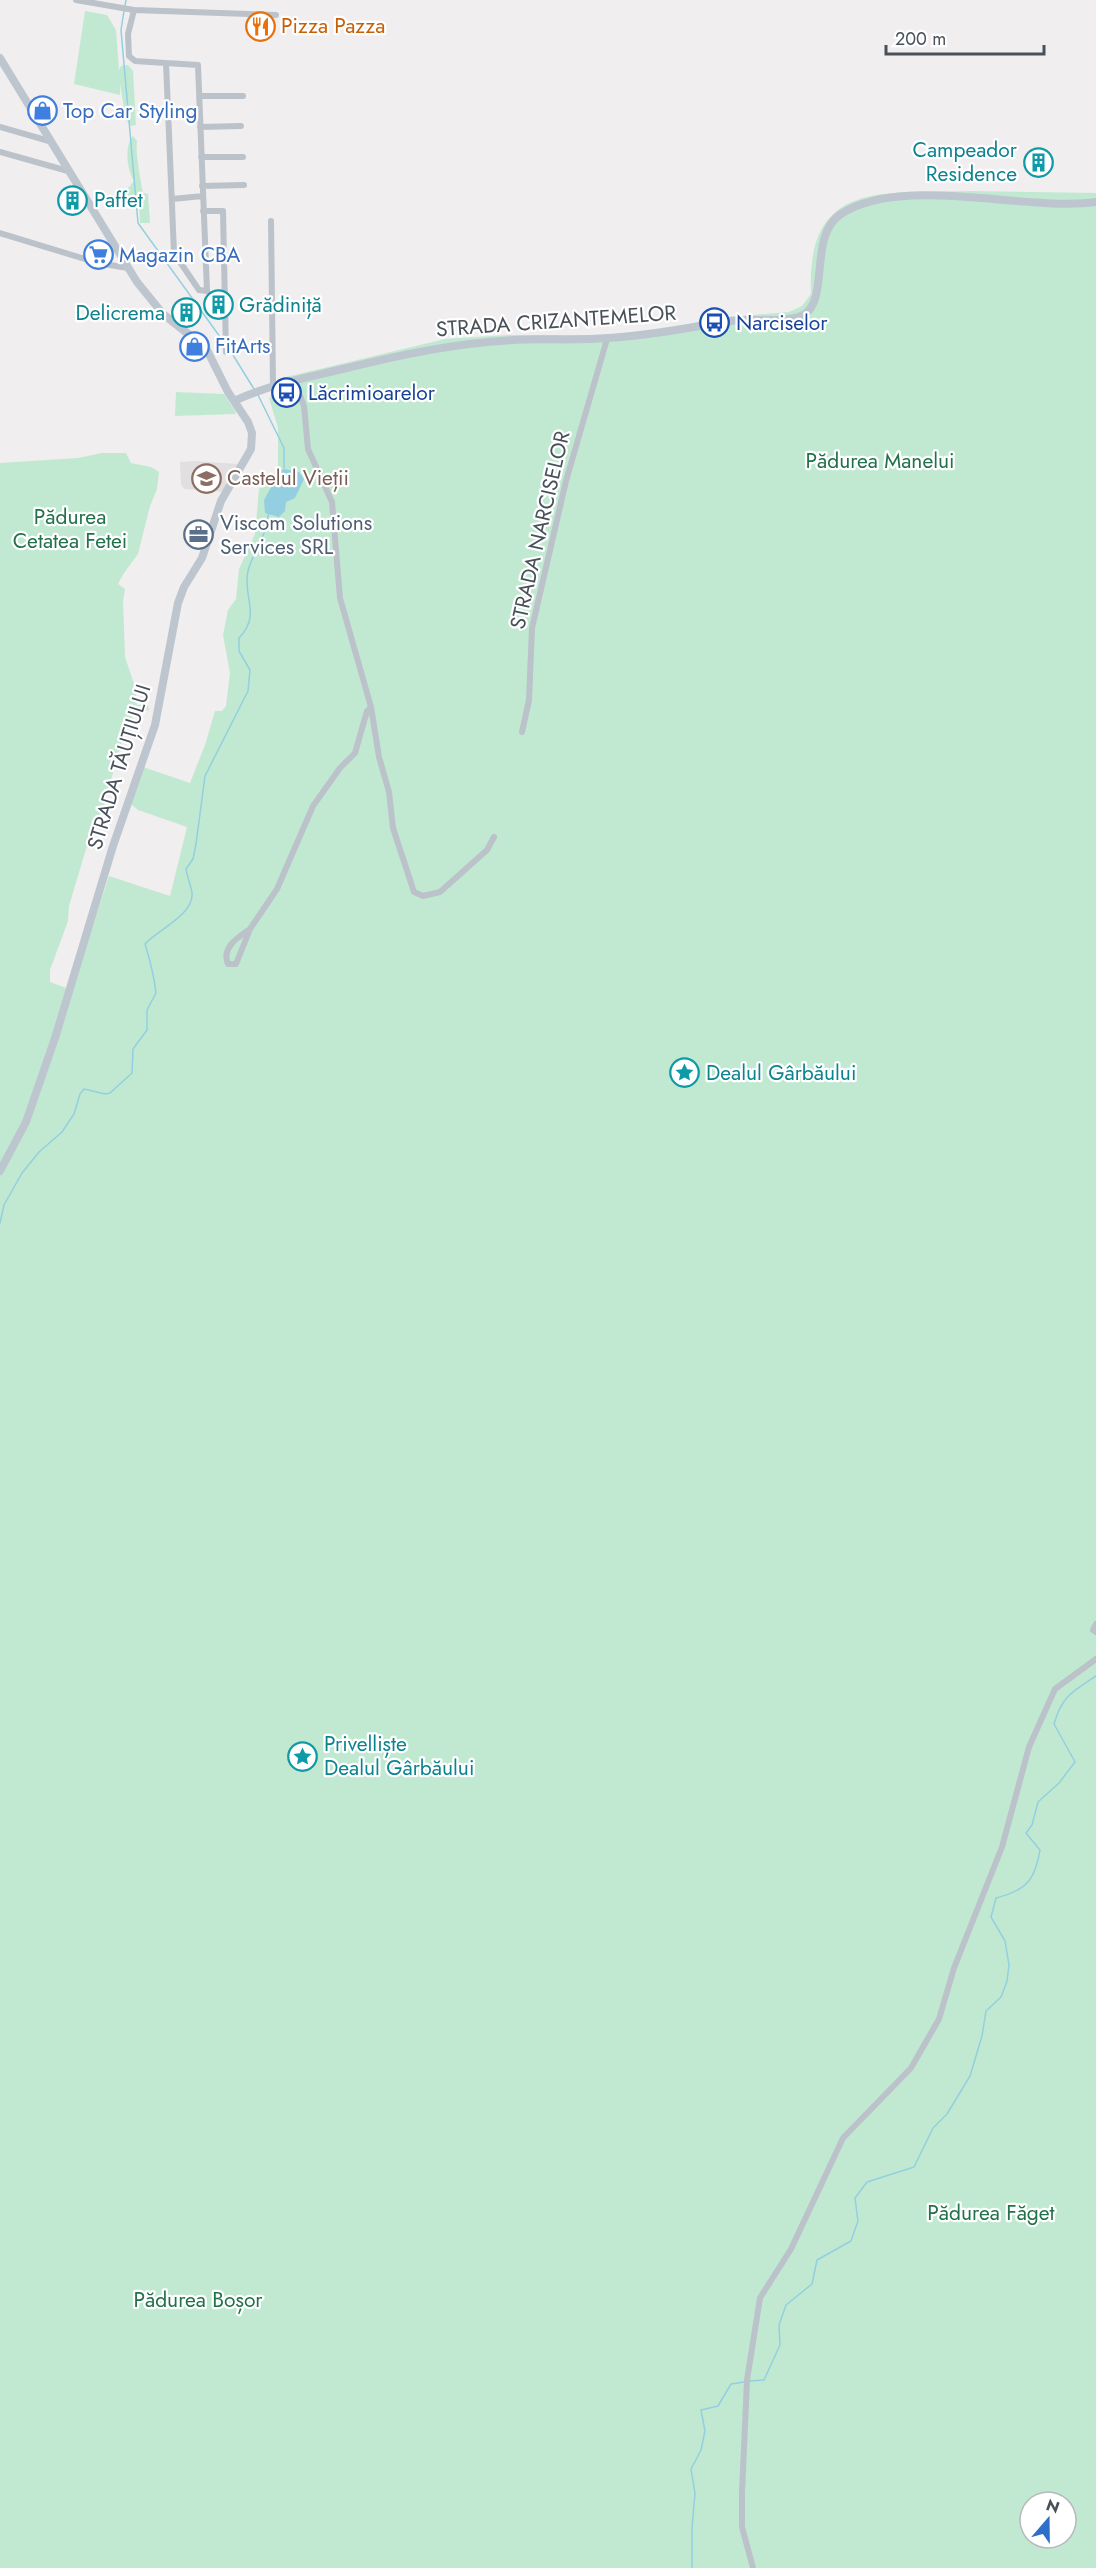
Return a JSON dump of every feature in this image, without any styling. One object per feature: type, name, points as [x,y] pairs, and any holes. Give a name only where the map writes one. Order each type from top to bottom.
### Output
[{"type":"main road","name":"STRADA TĂUȚIULUI","points":[[0,58],[128,268],[156,307],[206,348],[250,428],[252,445],[221,501],[202,558],[184,587],[178,603],[155,725],[113,846],[55,1038],[26,1122],[0,1171]]},
{"type":"main road","name":"STRADA CRIZANTEMELOR","points":[[235,398],[273,384],[431,348],[511,340],[607,339],[677,331],[730,321],[776,321],[804,314],[816,301],[820,254],[828,228],[842,214],[870,201],[910,196],[1073,204],[1096,202]]},
{"type":"street","points":[[76,0],[132,10],[276,15]]},
{"type":"street","points":[[132,10],[128,34],[129,56],[135,61],[198,65],[207,291],[200,290],[174,253],[166,63]]},
{"type":"street","points":[[199,96],[243,96]]},
{"type":"street","points":[[200,127],[241,126]]},
{"type":"street","points":[[0,128],[49,141]]},
{"type":"street","points":[[0,152],[68,171]]},
{"type":"street","points":[[201,157],[243,157]]},
{"type":"street","points":[[202,186],[244,185]]},
{"type":"street","points":[[172,198],[203,196]]},
{"type":"street","points":[[203,211],[223,211],[226,352]]},
{"type":"street","points":[[271,221],[273,384]]},
{"type":"street","points":[[0,233],[98,263],[128,268]]},
{"type":"street","name":"STRADA NARCISELOR","points":[[522,732],[529,700],[532,628],[566,481],[607,339]]},
{"type":"street","points":[[294,380],[304,406],[308,449],[328,489],[333,507],[340,598],[371,707],[379,758],[389,792],[393,828],[414,892],[423,896],[440,892],[487,850],[495,837]]},
{"type":"street","points":[[250,929],[232,941],[226,955],[228,964],[236,964],[240,959],[250,929],[277,889],[313,806],[340,768],[355,753],[367,711],[371,707]]},
{"type":"street","points":[[1096,1624],[1093,1630],[1096,1632]]},
{"type":"street","points":[[753,2568],[742,2527],[747,2381],[760,2298],[791,2249],[843,2138],[911,2068],[939,2019],[954,1968],[1002,1847],[1029,1747],[1055,1689],[1096,1659]]},
{"type":"shaded area","name":"Castelul Vieții","points":[[180,462],[239,464],[224,492],[184,489],[181,484]]},
{"type":"green space","points":[[85,11],[107,15],[116,30],[119,70],[121,66],[128,65],[133,71],[136,125],[131,126],[126,120],[120,84],[120,95],[74,84]]},
{"type":"green space","points":[[133,136],[137,141],[137,159],[143,193],[148,194],[150,223],[140,223],[139,204],[125,197],[125,192],[134,181],[127,158],[128,146]]},
{"type":"green space","points":[[907,192],[1096,193],[1096,2568],[0,2568],[0,463],[78,458],[102,453],[126,453],[131,463],[151,467],[159,472],[157,489],[150,506],[138,554],[118,584],[125,589],[123,601],[125,657],[135,687],[137,705],[148,705],[149,710],[134,713],[121,744],[104,805],[86,849],[69,906],[68,921],[50,970],[50,982],[72,990],[109,876],[170,896],[187,827],[138,810],[130,803],[143,767],[190,783],[215,711],[222,711],[226,706],[230,673],[223,635],[228,610],[236,599],[239,569],[255,534],[259,489],[272,479],[278,465],[278,428],[269,398],[278,394],[278,379],[445,339],[508,335],[605,335],[669,328],[717,318],[789,312],[802,306],[811,294],[813,257],[821,230],[836,212],[855,200]]},
{"type":"green space","points":[[176,392],[224,394],[236,412],[235,414],[175,416]]},
{"type":"water","points":[[284,469],[299,472],[304,479],[295,498],[286,502],[285,511],[279,517],[265,513],[264,500],[280,471]]},
{"type":"waterway","points":[[125,6],[126,0]]},
{"type":"waterway","points":[[124,11],[121,30],[138,223],[223,341]]},
{"type":"waterway","points":[[228,347],[254,389]]},
{"type":"waterway","points":[[258,395],[284,448],[284,468]]},
{"type":"waterway","points":[[0,1223],[4,1205],[22,1173],[39,1152],[62,1132],[74,1114],[80,1094],[84,1089],[110,1093],[132,1073],[133,1049],[147,1030],[147,1010],[156,993],[145,944],[174,922],[191,901],[192,893],[186,869],[193,859],[205,776],[248,691],[250,670],[239,651],[239,638],[249,621],[248,571],[267,525],[269,513]]},
{"type":"waterway","points":[[749,2381],[764,2380],[780,2345],[779,2325],[786,2305],[812,2284],[817,2260],[851,2241],[858,2221],[855,2198],[867,2182],[914,2167],[933,2128],[947,2114],[970,2076],[982,2036],[986,2011],[1001,1997],[1007,1981],[1009,1965],[1005,1941],[991,1917],[996,1898],[1022,1887],[1032,1876],[1040,1850],[1026,1833],[1032,1825],[1038,1802],[1059,1783],[1075,1762],[1054,1724],[1069,1695],[1096,1676]]},
{"type":"waterway","points":[[692,2568],[695,2493],[691,2469],[701,2450],[705,2431],[701,2410],[718,2406],[731,2384],[744,2382]]},
{"type":"place","name":"Pizza Pazza","points":[[260,26]]},
{"type":"place","name":"Top Car Styling","points":[[42,111]]},
{"type":"place","name":"Campeador Residence","points":[[1038,162]]},
{"type":"place","name":"Paffet","points":[[73,200]]},
{"type":"place","name":"Magazin CBA","points":[[98,255]]},
{"type":"place","name":"Grădiniță","points":[[218,305]]},
{"type":"place","name":"Delicrema","points":[[186,313]]},
{"type":"place","name":"Narciselor","points":[[715,323]]},
{"type":"place","name":"FitArts","points":[[194,346]]},
{"type":"place","name":"Lăcrimioarelor","points":[[287,393]]},
{"type":"place","name":"Castelul Vieții","points":[[206,478]]},
{"type":"place","name":"Viscom Solutions Services SRL","points":[[199,535]]},
{"type":"place","name":"Dealul Gârbăului","points":[[685,1073]]},
{"type":"place","name":"Privelliște Dealul Gârbăului","points":[[303,1756]]},
{"type":"park label","name":"Pădurea Manelui","points":[[880,461]]},
{"type":"park label","name":"Pădurea Cetatea Fetei","points":[[70,529]]},
{"type":"park label","name":"Pădurea Făget","points":[[991,2213]]},
{"type":"park label","name":"Pădurea Boșor","points":[[198,2300]]}]
